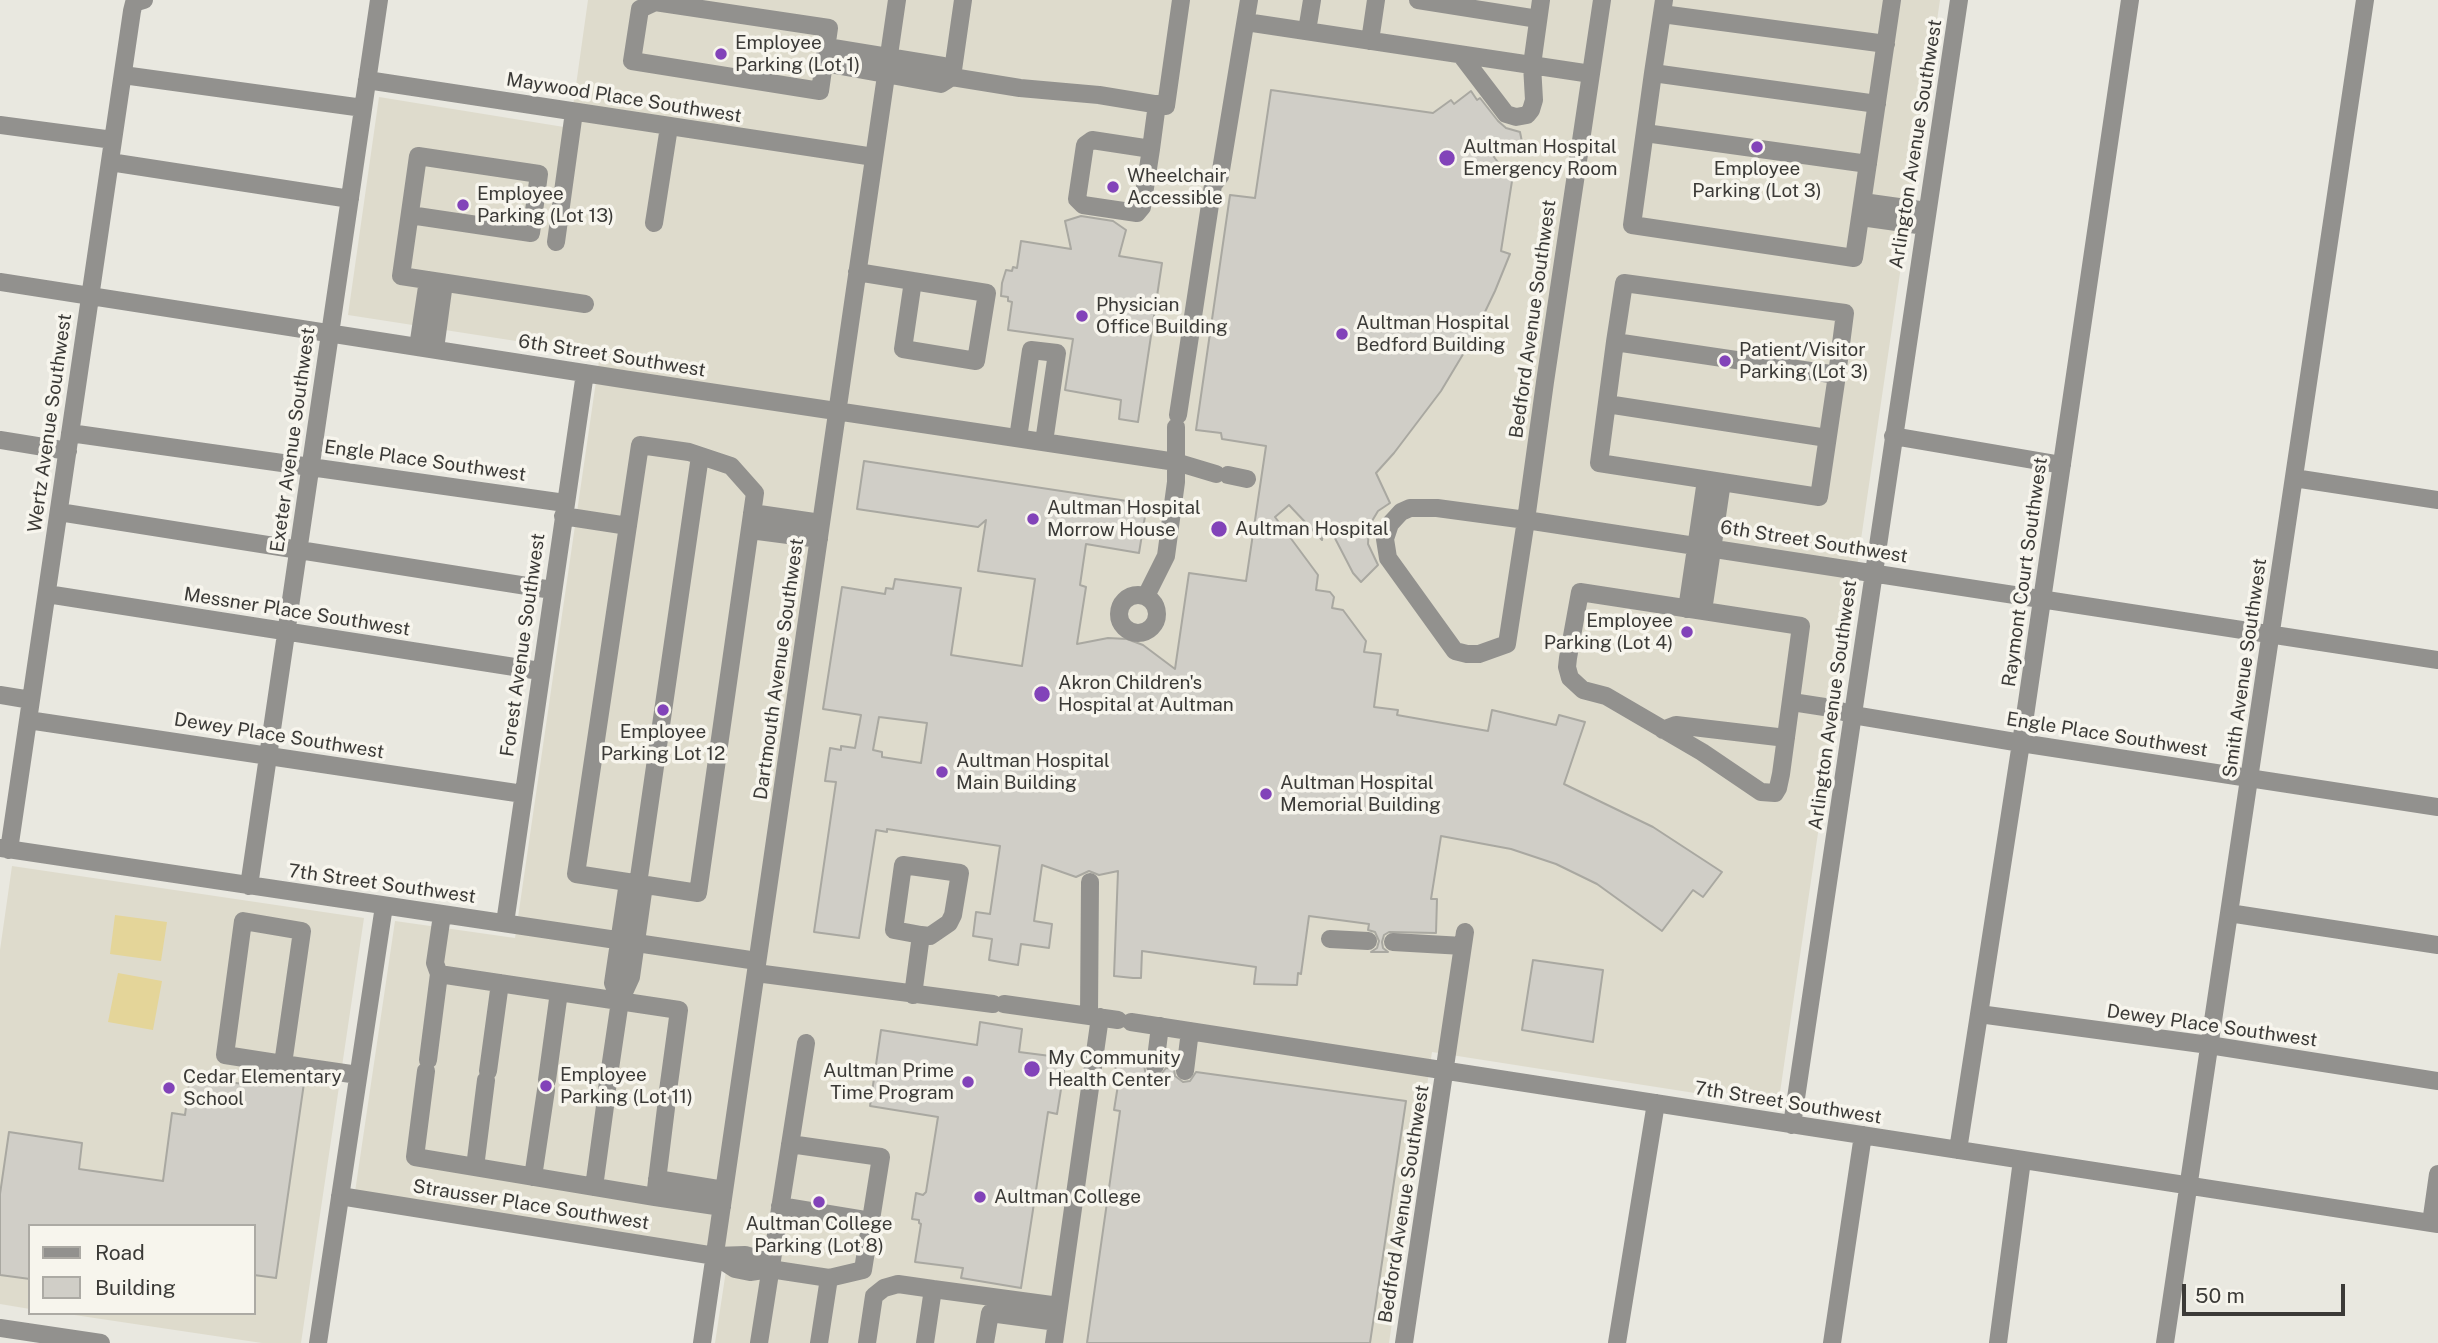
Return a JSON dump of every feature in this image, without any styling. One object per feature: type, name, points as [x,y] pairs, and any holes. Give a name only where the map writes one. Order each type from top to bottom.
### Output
[{"type":"street","name":"Exeter Avenue Southwest","points":[[248,886],[379,0]]},
{"type":"street","name":"Dartmouth Avenue Southwest","points":[[702,1343],[897,0]]},
{"type":"street","points":[[952,77],[963,0]]},
{"type":"street","points":[[825,55],[887,66],[943,66],[952,77],[1166,106],[1181,0]]},
{"type":"street","points":[[1146,596],[1166,556],[1176,482],[1177,421],[1213,185],[1220,176],[1249,0]]},
{"type":"street","points":[[1307,31],[1312,0]]},
{"type":"street","points":[[1370,41],[1376,0]]},
{"type":"street","points":[[1418,0],[1538,19]]},
{"type":"street","points":[[1461,55],[1503,111],[1509,116],[1527,115],[1532,107],[1532,65],[1541,0]]},
{"type":"street","name":"Bedford Avenue Southwest","points":[[1507,644],[1602,0]]},
{"type":"street","points":[[1886,44],[1663,7],[1632,225],[1854,258],[1862,209],[1868,164],[1886,44],[1892,0]]},
{"type":"street","name":"Arlington Avenue Southwest","points":[[1792,1125],[1959,0]]},
{"type":"street","name":"Raymont Court Southwest","points":[[1958,1150],[2043,598],[2130,0]]},
{"type":"street","name":"Smith Avenue Southwest","points":[[2165,1343],[2365,0]]},
{"type":"street","name":"Wertz Avenue Southwest","points":[[4,849],[28,720],[122,75],[139,1]]},
{"type":"street","points":[[654,1],[830,29],[820,91],[632,61],[640,9],[654,1]]},
{"type":"street","points":[[1246,22],[1591,75]]},
{"type":"street","points":[[1653,73],[1877,104]]},
{"type":"street","points":[[122,75],[363,108]]},
{"type":"street","name":"Maywood Place Southwest","points":[[367,80],[874,157]]},
{"type":"street","points":[[1151,149],[1092,140],[1085,145],[1077,199],[1083,205],[1137,214],[1142,207],[1151,149],[1157,104]]},
{"type":"street","points":[[556,242],[575,112]]},
{"type":"street","points":[[0,125],[113,140]]},
{"type":"street","points":[[654,223],[669,127]]},
{"type":"street","points":[[1645,133],[1868,164]]},
{"type":"street","points":[[410,215],[531,233],[539,174],[418,156],[401,276],[585,304]]},
{"type":"street","points":[[110,162],[350,199]]},
{"type":"street","points":[[1862,209],[1926,218]]},
{"type":"street","points":[[857,272],[913,281],[987,293],[976,361],[903,349],[913,281]]},
{"type":"street","name":"6th Street Southwest","points":[[0,282],[1176,462],[1247,479]]},
{"type":"street","points":[[426,348],[436,282]]},
{"type":"street","points":[[1624,282],[1845,313],[1837,375],[1819,497],[1599,463],[1624,282]]},
{"type":"street","points":[[1615,342],[1837,375]]},
{"type":"street","points":[[1018,438],[1031,350],[1057,353],[1044,442]]},
{"type":"street","name":"Forest Avenue Southwest","points":[[505,923],[585,373]]},
{"type":"street","points":[[1607,404],[1828,438]]},
{"type":"street","points":[[1893,436],[2062,464]]},
{"type":"street","name":"Engle Place Southwest","points":[[0,440],[69,442],[310,465],[564,509],[628,526]]},
{"type":"street","points":[[640,445],[700,456],[731,466],[755,493],[698,893],[576,874],[640,445]]},
{"type":"street","points":[[594,1187],[620,1001],[631,977],[628,941],[700,456]]},
{"type":"street","points":[[2294,478],[2438,500]]},
{"type":"street","points":[[1695,610],[1714,481]]},
{"type":"street","name":"6th Street Southwest","points":[[1507,644],[1479,654],[1455,650],[1388,558],[1385,540],[1394,518],[1401,512],[1437,508],[1526,520],[2438,660]]},
{"type":"street","points":[[58,512],[552,590]]},
{"type":"street","points":[[751,522],[820,531]]},
{"type":"street","points":[[1580,592],[1695,610],[1801,626],[1792,702],[1775,793],[1761,792],[1702,752],[1605,696],[1583,690],[1570,678],[1568,658],[1580,592]]},
{"type":"street","name":"Messner Place Southwest","points":[[47,594],[540,671]]},
{"type":"street","points":[[0,695],[31,700]]},
{"type":"street","name":"Engle Place Southwest","points":[[1792,702],[2021,743],[2438,807]]},
{"type":"street","name":"Dewey Place Southwest","points":[[28,720],[523,794]]},
{"type":"street","points":[[1662,730],[1676,725],[1786,738]]},
{"type":"street","name":"7th Street Southwest","points":[[4,849],[628,941],[913,995],[1110,1018],[2435,1224]]},
{"type":"street","points":[[904,865],[960,873],[953,915],[949,923],[930,936],[921,935],[894,930],[904,865]]},
{"type":"street","points":[[1054,1343],[1110,1018],[1090,882]]},
{"type":"street","points":[[318,1343],[384,906]]},
{"type":"street","points":[[2229,913],[2438,945]]},
{"type":"street","points":[[442,915],[435,964],[439,974],[415,1157],[594,1187],[656,1188],[723,1199]]},
{"type":"street","points":[[284,1064],[302,930],[243,921],[225,1055],[284,1064],[358,1075]]},
{"type":"street","points":[[913,995],[921,935]]},
{"type":"street","points":[[1330,939],[1368,941]]},
{"type":"street","name":"Bedford Avenue Southwest","points":[[1393,942],[1464,939],[1404,1343]]},
{"type":"street","points":[[439,974],[679,1010],[656,1188]]},
{"type":"street","points":[[475,1167],[500,983]]},
{"type":"street","points":[[533,1177],[559,992]]},
{"type":"street","name":"Dewey Place Southwest","points":[[1979,1014],[2209,1045],[2438,1081]]},
{"type":"street","points":[[1155,1066],[1160,1026]]},
{"type":"street","points":[[1185,1071],[1190,1031]]},
{"type":"street","points":[[759,1343],[806,1043]]},
{"type":"street","points":[[1617,1343],[1656,1103]]},
{"type":"street","points":[[1832,1343],[1863,1135]]},
{"type":"street","points":[[790,1144],[881,1157],[863,1270],[829,1278],[819,1343]]},
{"type":"street","points":[[1998,1343],[2022,1160]]},
{"type":"street","points":[[2435,1224],[2438,1174]]},
{"type":"street","name":"Strausser Place Southwest","points":[[340,1196],[715,1256],[745,1255],[759,1259],[771,1269],[829,1278]]},
{"type":"street","points":[[780,1206],[871,1221]]},
{"type":"street","points":[[867,1343],[874,1296],[884,1288],[898,1284],[1058,1314]]},
{"type":"street","points":[[925,1343],[933,1289]]},
{"type":"street","points":[[985,1343],[990,1313],[1058,1314]]},
{"type":"street","points":[[0,1328],[101,1343]]},
{"type":"shaded area","name":"Aultman Hospital","points":[[588,0],[1940,0],[1778,1106],[1432,1052],[1389,1343],[715,1343],[729,1251],[355,1192],[395,921],[515,938],[600,354],[348,315],[379,97],[570,128]]},
{"type":"shaded area","name":"Cedar Elementary School","points":[[12,866],[364,918],[301,1343],[262,1343],[74,1315],[256,1315],[256,1224],[28,1224],[28,1309],[0,1304],[0,950]]},
{"type":"shaded area","points":[[115,915],[167,922],[161,961],[110,954]]},
{"type":"shaded area","points":[[118,973],[162,981],[153,1030],[108,1022]]},
{"type":"building","points":[[1271,90],[1433,113],[1451,100],[1454,104],[1471,91],[1506,128],[1520,132],[1523,147],[1488,149],[1512,181],[1501,251],[1510,254],[1495,291],[1471,341],[1441,391],[1376,473],[1390,503],[1378,511],[1369,526],[1368,544],[1378,565],[1361,582],[1353,573],[1325,519],[1322,540],[1289,505],[1275,517],[1318,575],[1316,590],[1330,592],[1334,597],[1332,608],[1343,610],[1366,641],[1364,652],[1381,654],[1374,707],[1398,710],[1397,715],[1488,731],[1492,710],[1556,725],[1559,715],[1585,722],[1564,784],[1653,827],[1722,872],[1703,897],[1693,890],[1662,931],[1597,884],[1556,864],[1511,849],[1441,836],[1431,899],[1437,899],[1436,933],[1389,932],[1384,935],[1382,942],[1383,948],[1388,952],[1371,952],[1377,948],[1379,941],[1375,932],[1368,930],[1369,924],[1309,916],[1297,985],[1254,984],[1256,967],[1142,951],[1141,978],[1133,978],[1114,976],[1118,871],[1099,875],[1089,871],[1076,877],[1042,865],[1034,921],[1052,924],[1049,948],[1021,944],[1018,965],[989,960],[992,939],[973,936],[976,912],[990,914],[1000,846],[887,829],[887,832],[876,830],[859,938],[814,932],[836,782],[825,781],[830,748],[855,748],[861,715],[823,709],[842,587],[885,594],[886,588],[893,589],[895,579],[961,588],[951,655],[1022,666],[1035,579],[978,571],[986,520],[978,527],[857,509],[864,461],[1147,504],[1139,553],[1086,544],[1080,585],[1086,587],[1077,644],[1108,638],[1127,639],[1143,645],[1175,669],[1189,573],[1246,581],[1266,446],[1222,439],[1221,433],[1196,430],[1230,195],[1255,198]],"holes":[[[879,717],[927,723],[921,763],[882,757],[882,752],[873,750]]]},
{"type":"building","name":"Physician Office Building","points":[[1081,216],[1113,221],[1126,230],[1119,256],[1162,263],[1138,422],[1119,419],[1121,400],[1065,390],[1073,339],[1008,330],[1012,302],[1008,301],[1008,297],[1001,296],[1002,283],[1006,270],[1017,268],[1021,241],[1071,249],[1065,221]]},
{"type":"building","points":[[1533,960],[1603,970],[1593,1042],[1522,1030]]},
{"type":"building","points":[[980,1022],[1022,1029],[1019,1052],[1066,1058],[1057,1114],[1048,1112],[1021,1288],[961,1278],[963,1268],[915,1262],[921,1224],[919,1220],[912,1219],[916,1193],[923,1195],[926,1192],[938,1117],[870,1106],[881,1030],[977,1045]]},
{"type":"building","points":[[1116,1060],[1144,1064],[1145,1071],[1153,1077],[1160,1076],[1166,1068],[1174,1069],[1175,1076],[1183,1082],[1190,1081],[1196,1072],[1406,1101],[1370,1343],[1087,1343],[1120,1111],[1114,1110],[1118,1085],[1115,1085]]},
{"type":"building","points":[[190,1076],[249,1085],[250,1076],[304,1083],[276,1278],[256,1275],[256,1224],[28,1224],[28,1279],[0,1275],[0,1194],[9,1132],[82,1143],[79,1169],[163,1181],[172,1113],[185,1115]]},
{"type":"place","name":"Employee Parking (Lot 1)","points":[[721,54]]},
{"type":"place","name":"Employee Parking (Lot 3)","points":[[1757,147]]},
{"type":"place","name":"Aultman Hospital Emergency Room","points":[[1447,158]]},
{"type":"place","name":"Wheelchair Accessible","points":[[1113,187]]},
{"type":"place","name":"Employee Parking (Lot 13)","points":[[463,205]]},
{"type":"place","name":"Physician Office Building","points":[[1082,316]]},
{"type":"place","name":"Aultman Hospital Bedford Building","points":[[1342,334]]},
{"type":"place","name":"Patient/Visitor Parking (Lot 3)","points":[[1725,361]]},
{"type":"place","name":"Aultman Hospital Morrow House","points":[[1033,519]]},
{"type":"place","name":"Aultman Hospital","points":[[1219,529]]},
{"type":"place","name":"Employee Parking (Lot 4)","points":[[1687,632]]},
{"type":"place","name":"Akron Children's Hospital at Aultman","points":[[1042,694]]},
{"type":"place","name":"Employee Parking Lot 12","points":[[663,710]]},
{"type":"place","name":"Aultman Hospital Main Building","points":[[942,772]]},
{"type":"place","name":"Aultman Hospital Memorial Building","points":[[1266,794]]},
{"type":"place","name":"My Community Health Center","points":[[1032,1069]]},
{"type":"place","name":"Aultman Prime Time Program","points":[[968,1082]]},
{"type":"place","name":"Employee Parking (Lot 11)","points":[[546,1086]]},
{"type":"place","name":"Cedar Elementary School","points":[[169,1088]]},
{"type":"place","name":"Aultman College","points":[[980,1197]]},
{"type":"place","name":"Aultman College Parking (Lot 8)","points":[[819,1202]]}]
